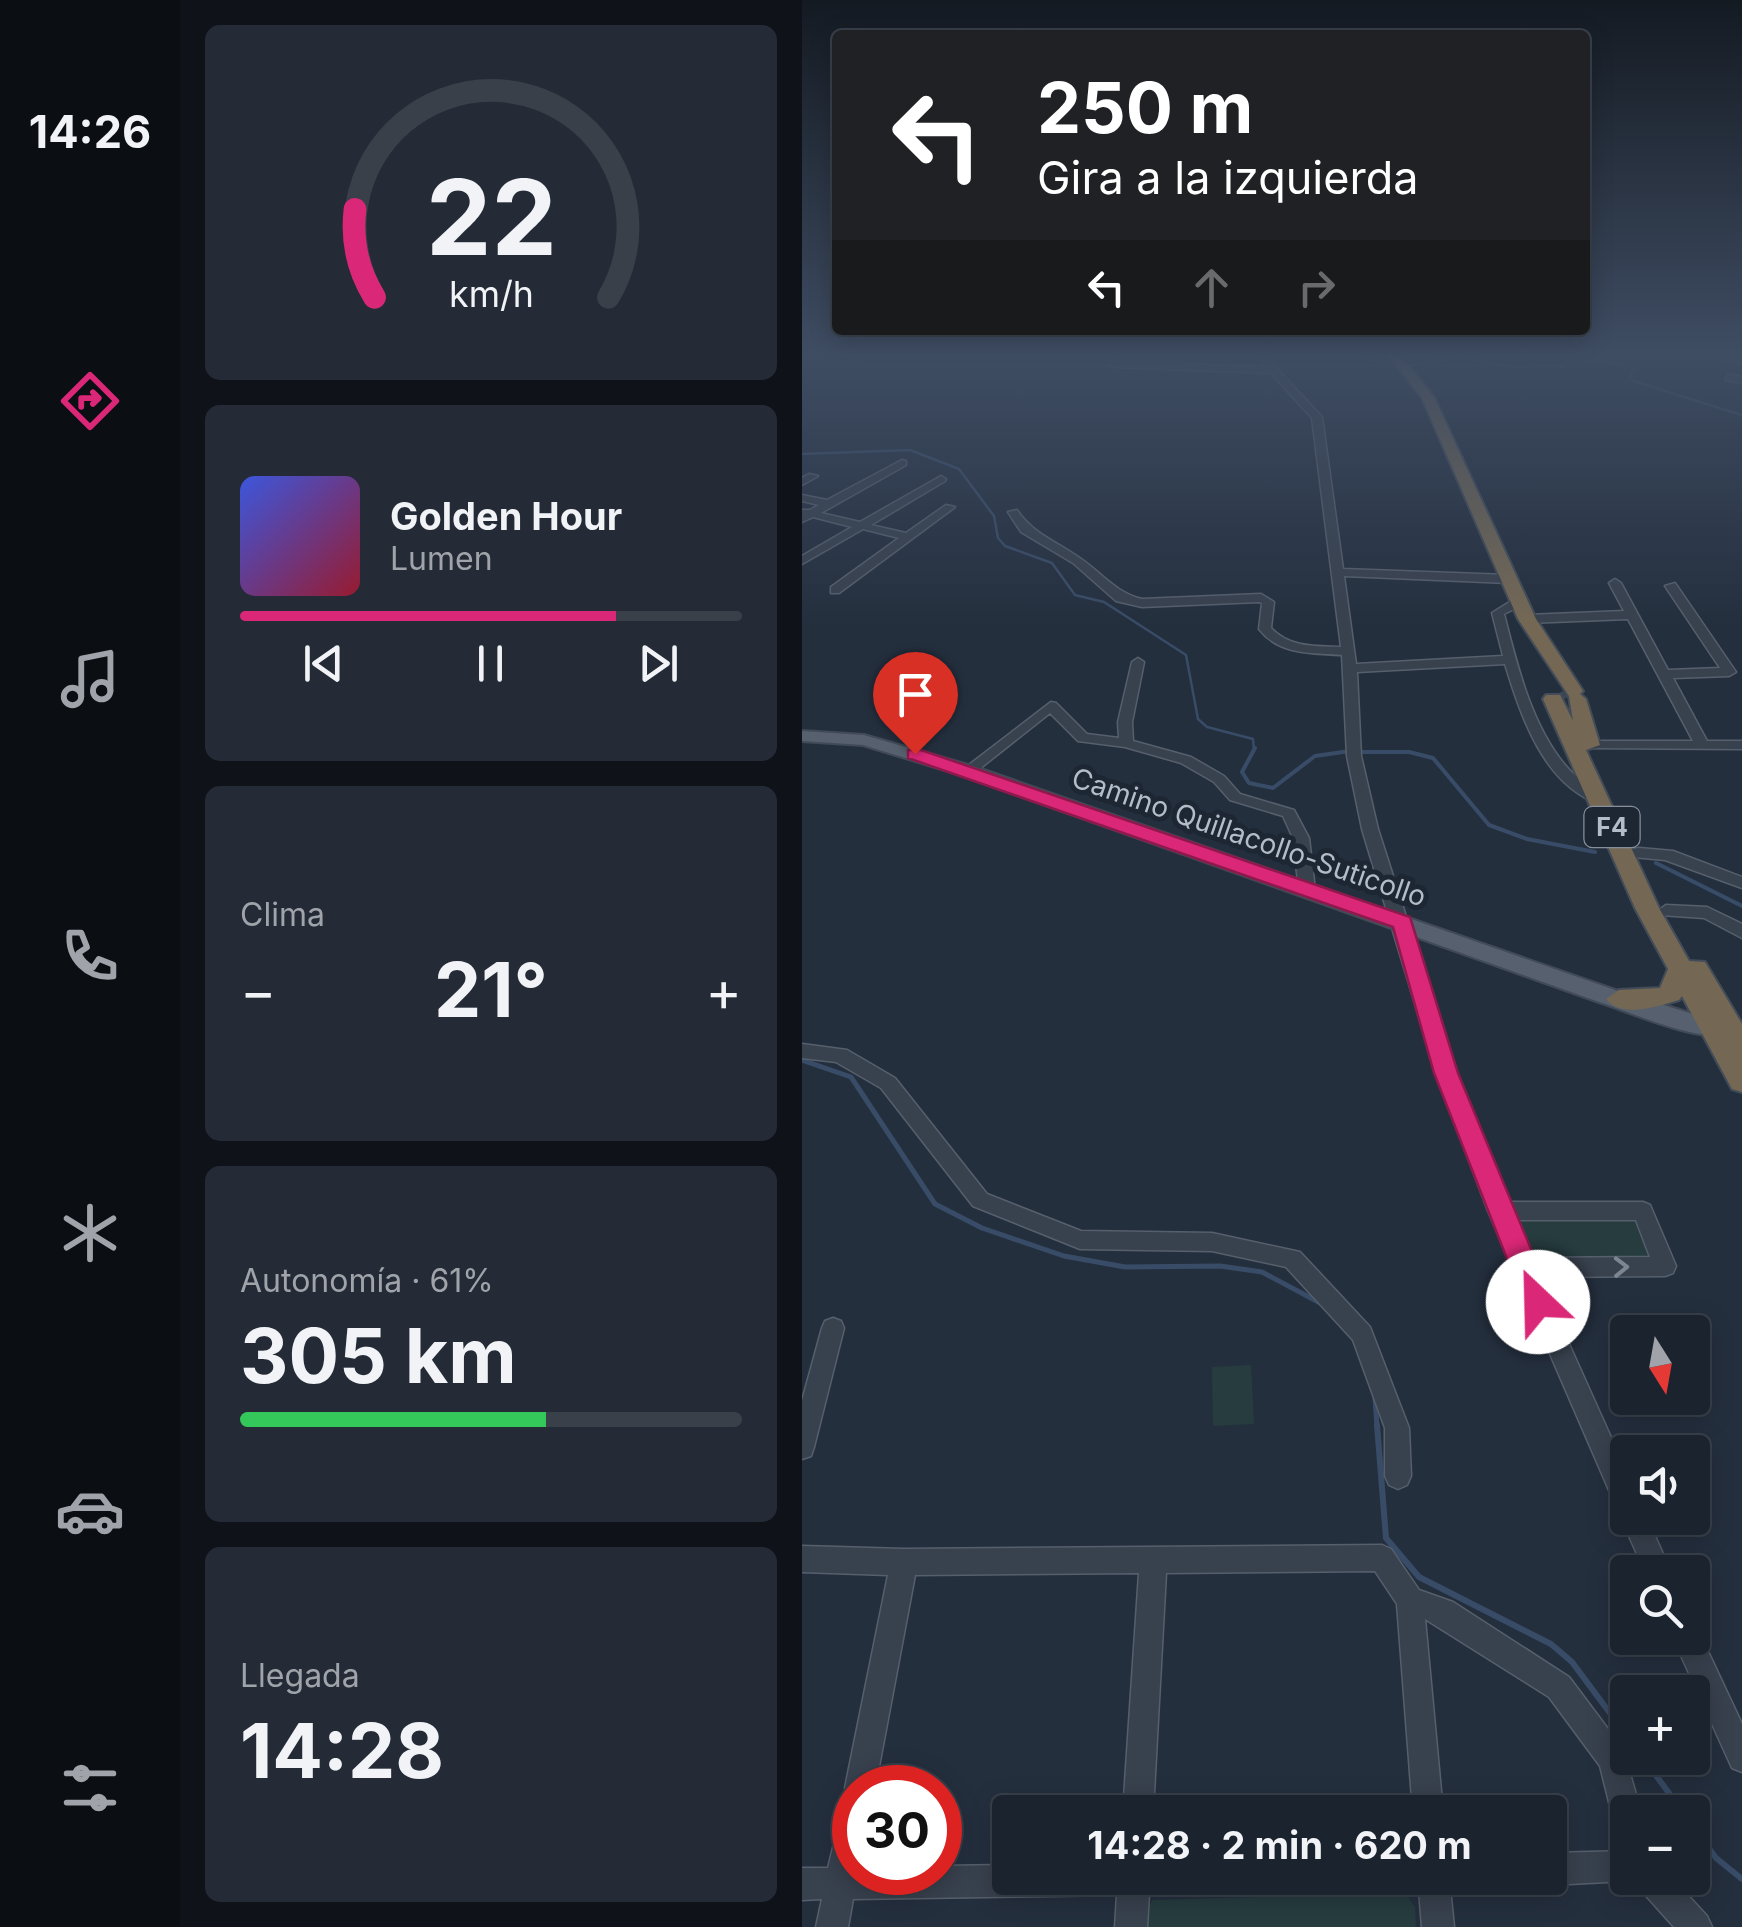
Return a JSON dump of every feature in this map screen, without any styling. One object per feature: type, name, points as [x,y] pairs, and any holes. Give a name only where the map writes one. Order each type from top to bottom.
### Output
[{"type":"highway","name":"F4","points":[[1448,443],[1508,580],[1666,911],[1685,966]]},
{"type":"highway","name":"F4","points":[[1563,695],[1599,799],[1685,966],[1735,1046]]},
{"type":"highway","points":[[1620,999],[1648,1000],[1670,994],[1685,966]]},
{"type":"main road","name":"Camino Quillacollo-Suticollo","points":[[802,736],[864,740],[968,770],[1620,999],[1735,1046]]},
{"type":"street","points":[[1321,443],[1350,668],[1353,750],[1370,830],[1402,922],[1446,1073],[1499,1211],[1610,1463]]},
{"type":"street","points":[[805,515],[902,463]]},
{"type":"street","points":[[802,561],[941,479]]},
{"type":"street","points":[[802,498],[829,504]]},
{"type":"street","points":[[835,590],[950,507]]},
{"type":"street","points":[[1013,512],[1026,530],[1077,561],[1120,598],[1142,603],[1261,598],[1268,602],[1265,629],[1273,639],[1296,647],[1347,651]]},
{"type":"street","points":[[805,515],[908,538]]},
{"type":"street","points":[[1339,572],[1508,580]]},
{"type":"street","points":[[1615,583],[1702,744]]},
{"type":"street","points":[[1662,674],[1730,672],[1672,586]]},
{"type":"street","points":[[1599,799],[1569,784],[1524,704],[1498,613],[1531,624],[1630,615]]},
{"type":"street","points":[[1350,668],[1509,660]]},
{"type":"street","points":[[1126,743],[1125,722],[1138,662]]},
{"type":"street","points":[[968,770],[1052,706],[1082,738],[1126,743],[1186,760],[1218,780],[1235,797],[1289,813],[1301,838],[1308,890]]},
{"type":"street","points":[[1590,746],[1742,745]]},
{"type":"street","points":[[1639,853],[1667,855],[1742,883]]},
{"type":"street","points":[[1666,911],[1707,913],[1742,932]]},
{"type":"street","points":[[802,1051],[840,1055],[888,1083],[980,1200],[1080,1240],[1212,1242],[1292,1260],[1362,1334],[1396,1428],[1398,1476]]},
{"type":"street","points":[[1499,1211],[1643,1211],[1666,1266],[1524,1268]]},
{"type":"street","points":[[802,1447],[833,1328]]},
{"type":"street","points":[[802,1559],[904,1562],[1382,1558],[1410,1600],[1427,1795]]},
{"type":"street","points":[[1139,1795],[1153,1560]]},
{"type":"street","points":[[864,1765],[904,1562]]},
{"type":"street","points":[[1410,1600],[1443,1612],[1559,1686],[1614,1759],[1622,1795]]},
{"type":"street","points":[[1695,1655],[1742,1758]]},
{"type":"street","points":[[1567,1869],[1610,1867]]},
{"type":"street","points":[[962,1882],[992,1881]]},
{"type":"street","points":[[802,1884],[832,1884]]},
{"type":"street","points":[[832,1927],[839,1895]]},
{"type":"street","points":[[1131,1927],[1133,1895]]},
{"type":"street","points":[[1435,1895],[1438,1927]]},
{"type":"street","points":[[1667,1895],[1696,1927]]},
{"type":"green space","points":[[1633,1216],[1641,1220],[1653,1255],[1645,1263],[1533,1262],[1518,1221]]},
{"type":"green space","points":[[1251,1365],[1254,1424],[1213,1426],[1212,1367]]},
{"type":"green space","points":[[1406,1895],[1415,1907],[1416,1927],[1142,1927],[1143,1915],[1153,1900]]},
{"type":"waterway","points":[[802,454],[910,450],[959,469],[994,516],[998,538],[1005,546],[1052,563],[1075,595],[1104,602],[1186,655],[1198,719],[1207,727],[1253,739],[1254,750]]},
{"type":"waterway","points":[[1254,750],[1242,772],[1249,783],[1273,788],[1315,756],[1350,751]]},
{"type":"waterway","points":[[1359,752],[1409,752],[1433,758],[1489,825],[1527,839],[1595,852]]},
{"type":"waterway","points":[[1656,863],[1742,906]]},
{"type":"waterway","points":[[802,1060],[851,1077],[935,1204],[982,1228],[1064,1256],[1125,1267],[1220,1266],[1262,1272],[1322,1304]]},
{"type":"waterway","points":[[1375,1398],[1377,1427]]},
{"type":"waterway","points":[[1377,1425],[1386,1538],[1419,1577],[1551,1644],[1572,1662],[1610,1713]]},
{"type":"waterway","points":[[1656,1775],[1670,1795]]},
{"type":"waterway","points":[[1710,1850],[1742,1879]]},
{"type":"tunnel","points":[[1561,692],[1564,699]]},
{"type":"route","points":[[915,754],[1402,922],[1446,1073],[1538,1302]]}]
